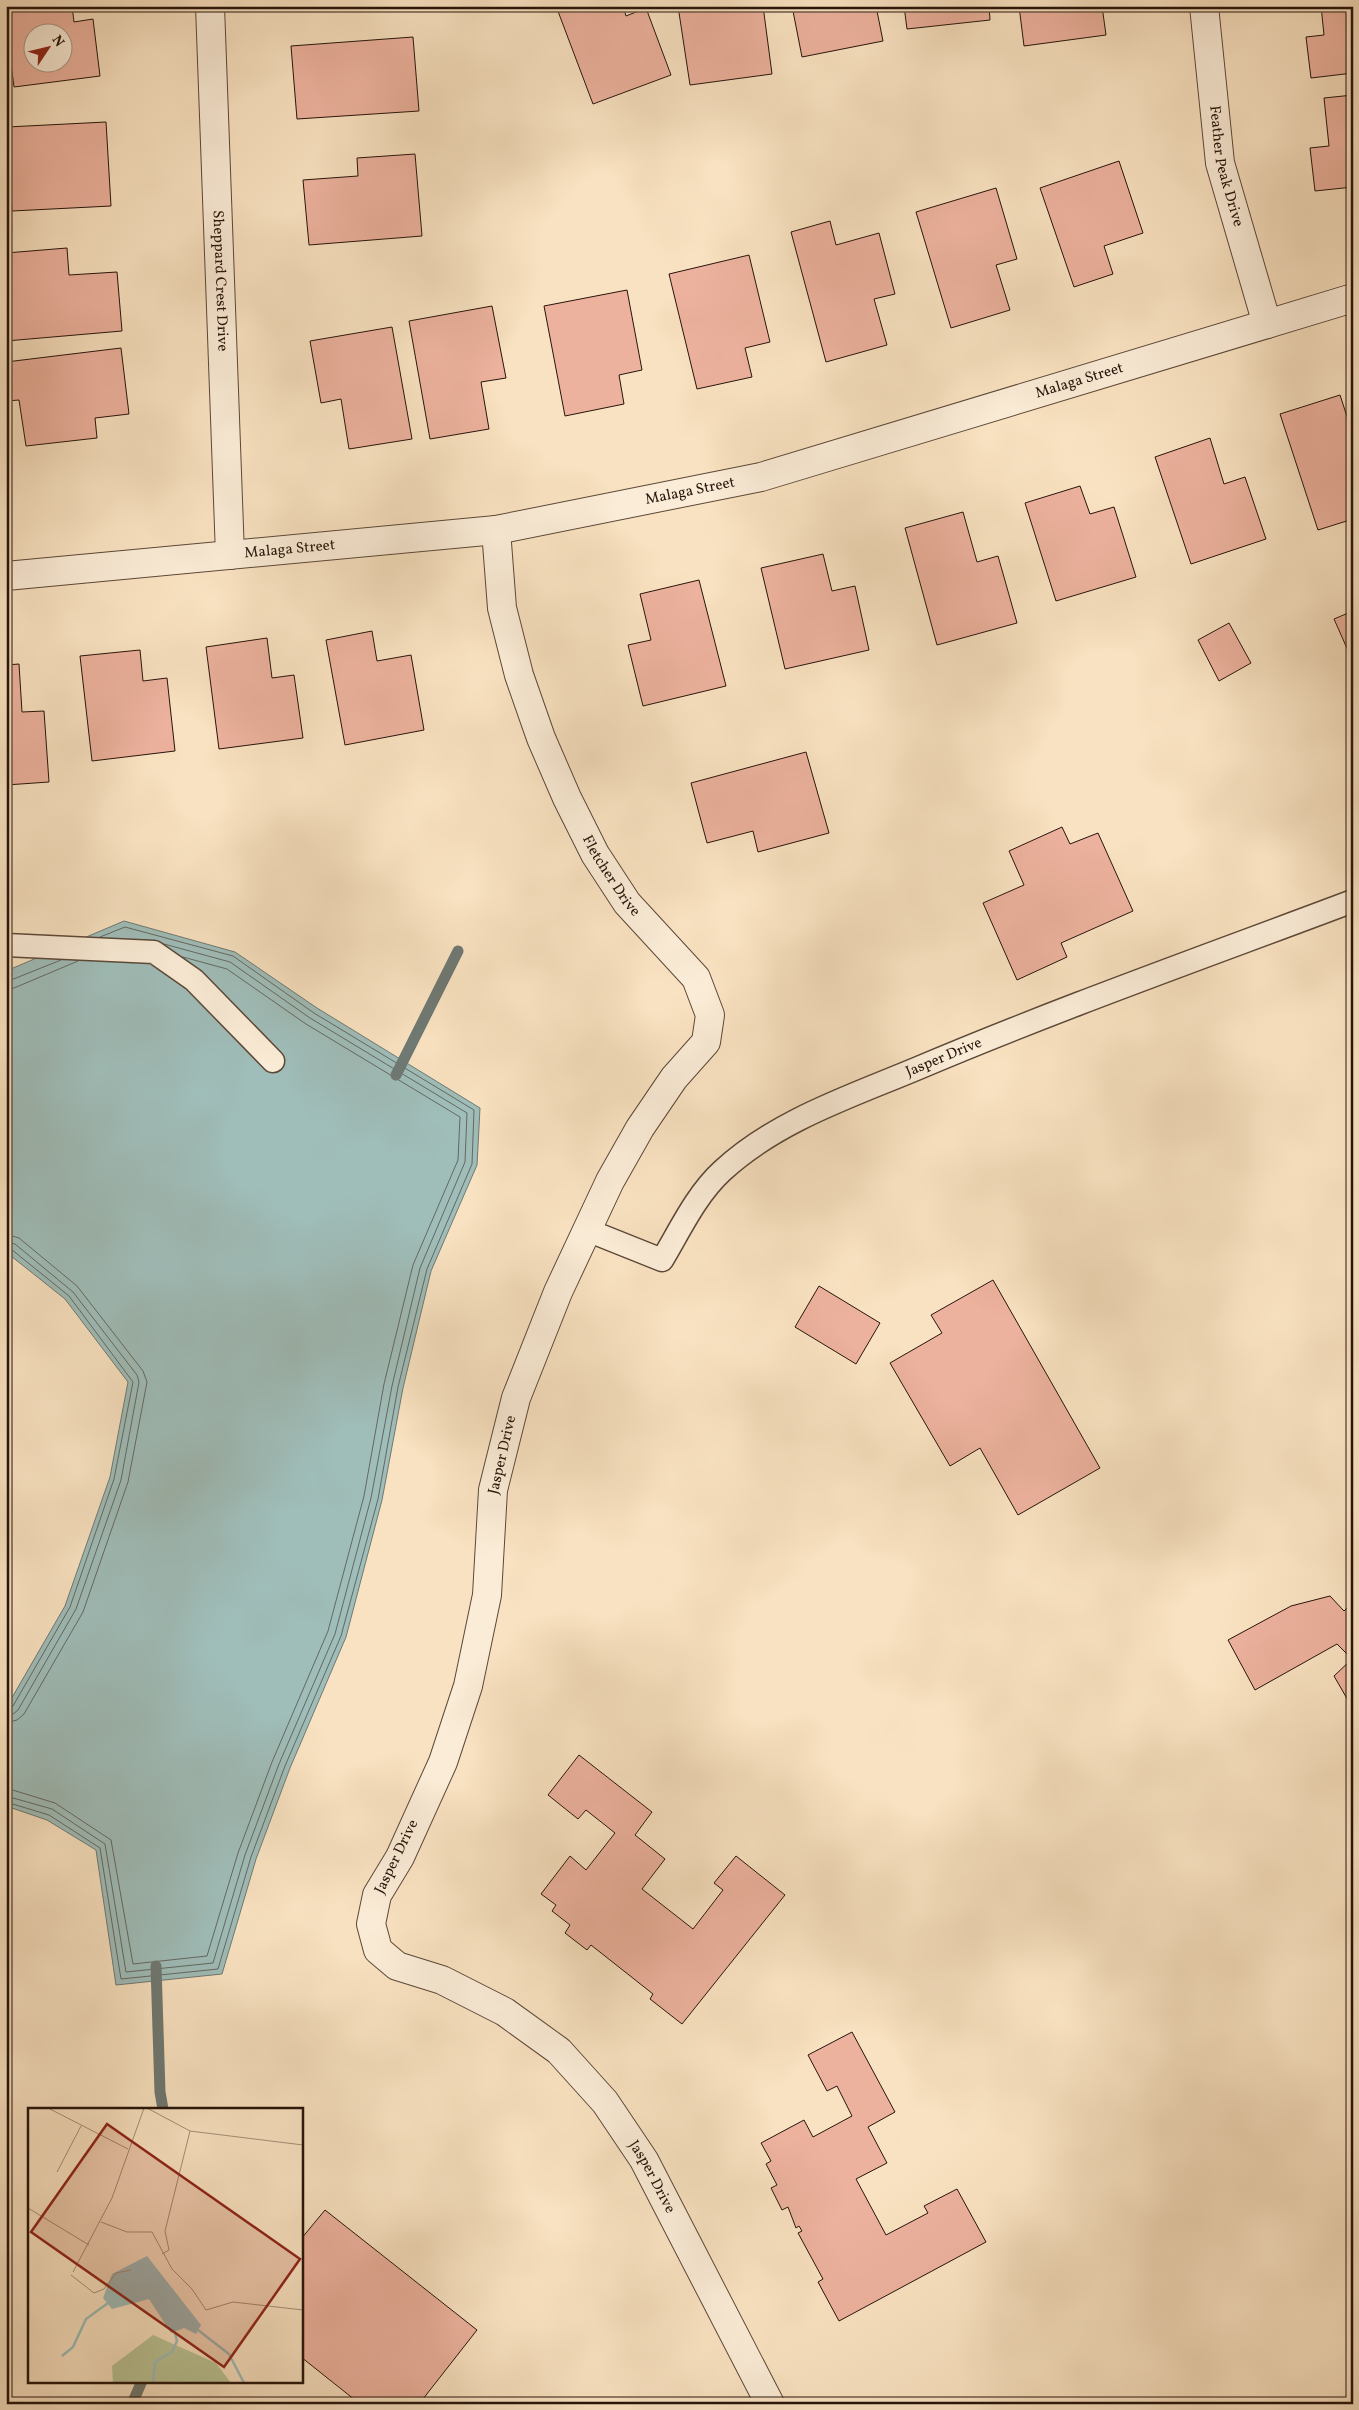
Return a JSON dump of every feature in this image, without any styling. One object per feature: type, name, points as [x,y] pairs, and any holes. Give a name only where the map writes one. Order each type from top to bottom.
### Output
[{"type":"street","name":"Sheppard Crest Drive","points":[[210,6],[230,555]]},
{"type":"street","name":"Feather Peak Drive","points":[[1204,6],[1220,163],[1267,324]]},
{"type":"street","name":"Malaga Street","points":[[6,576],[496,530],[761,477],[1353,298]]},
{"type":"street","name":"Fletcher Drive","points":[[496,530],[502,608],[519,675],[541,738],[567,798],[595,854],[627,903],[696,978],[710,1015],[706,1042],[668,1087],[640,1128],[610,1181]]},
{"type":"street","name":"Jasper Drive","points":[[610,1181],[558,1292],[516,1398],[493,1490],[487,1595],[468,1686],[443,1762],[400,1857],[378,1895],[371,1924],[378,1950],[396,1966],[442,1980],[505,2012],[559,2051],[605,2102],[644,2160],[770,2404]]},
{"type":"lane","name":"Jasper Drive","points":[[586,1230],[662,1260],[695,1203],[721,1172],[757,1143],[804,1116],[999,1034],[1353,901]]},
{"type":"lane","points":[[6,945],[154,952],[194,980],[273,1061]]},
{"type":"water","points":[[124,921],[235,952],[317,1008],[480,1108],[477,1165],[431,1271],[403,1388],[382,1500],[346,1637],[290,1768],[256,1859],[222,1974],[116,1985],[96,1850],[47,1820],[6,1806],[6,1708],[65,1606],[110,1477],[128,1382],[65,1299],[6,1252],[6,971]]},
{"type":"building","points":[[6,6],[72,6],[74,22],[93,19],[100,76],[14,87],[6,26]]},
{"type":"building","points":[[556,6],[623,6],[626,16],[646,8],[671,75],[593,104]]},
{"type":"building","points":[[678,6],[763,6],[772,74],[690,85]]},
{"type":"building","points":[[792,6],[876,6],[883,41],[802,57]]},
{"type":"building","points":[[904,6],[989,6],[990,20],[907,29]]},
{"type":"building","points":[[1019,6],[1102,6],[1106,35],[1024,46]]},
{"type":"building","points":[[1321,6],[1353,6],[1353,73],[1311,78],[1306,37],[1324,35]]},
{"type":"building","points":[[413,37],[419,111],[297,119],[291,46]]},
{"type":"building","points":[[1353,95],[1353,187],[1315,191],[1310,148],[1329,146],[1324,98]]},
{"type":"building","points":[[106,122],[111,206],[12,211],[7,127]]},
{"type":"building","points":[[415,154],[422,236],[309,245],[303,180],[358,176],[357,158]]},
{"type":"building","points":[[1119,161],[1143,233],[1104,246],[1113,274],[1074,287],[1040,188]]},
{"type":"building","points":[[996,188],[1017,259],[996,265],[1010,310],[951,328],[916,212]]},
{"type":"building","points":[[830,221],[836,245],[879,233],[895,294],[874,299],[887,345],[826,362],[791,232]]},
{"type":"building","points":[[67,248],[69,275],[117,272],[122,331],[6,341],[6,253]]},
{"type":"building","points":[[749,255],[770,342],[745,348],[752,377],[697,389],[669,274]]},
{"type":"building","points":[[627,290],[642,370],[619,375],[624,404],[565,416],[544,306]]},
{"type":"building","points":[[492,306],[506,378],[481,382],[489,429],[430,439],[409,321]]},
{"type":"building","points":[[392,327],[412,439],[349,449],[341,399],[321,403],[310,341]]},
{"type":"building","points":[[121,348],[129,414],[95,418],[97,438],[26,446],[19,400],[6,401],[6,362]]},
{"type":"building","points":[[1340,395],[1353,435],[1353,519],[1318,530],[1280,414]]},
{"type":"building","points":[[1210,438],[1224,484],[1245,477],[1266,539],[1191,564],[1155,457]]},
{"type":"building","points":[[1080,486],[1090,514],[1114,507],[1136,577],[1056,601],[1025,503]]},
{"type":"building","points":[[963,512],[977,562],[998,556],[1017,623],[937,645],[905,528]]},
{"type":"building","points":[[823,554],[832,591],[855,586],[869,650],[785,669],[761,568]]},
{"type":"building","points":[[699,580],[726,686],[643,706],[628,645],[651,640],[640,594]]},
{"type":"building","points":[[1353,611],[1353,662],[1334,619]]},
{"type":"building","points":[[1229,623],[1251,663],[1219,681],[1198,640]]},
{"type":"building","points":[[372,631],[377,661],[411,655],[424,730],[345,745],[326,640]]},
{"type":"building","points":[[267,638],[272,678],[294,675],[303,738],[219,749],[206,647]]},
{"type":"building","points":[[140,650],[143,681],[167,678],[175,751],[92,761],[80,656]]},
{"type":"building","points":[[19,664],[22,712],[44,711],[49,782],[6,785],[6,665]]},
{"type":"building","points":[[806,752],[829,833],[758,852],[753,831],[707,843],[691,783]]},
{"type":"building","points":[[1062,827],[1070,844],[1098,833],[1133,911],[1061,943],[1067,957],[1017,980],[983,903],[1024,885],[1009,851]]},
{"type":"building","points":[[993,1280],[1100,1468],[1018,1515],[980,1448],[950,1466],[890,1363],[942,1333],[931,1315]]},
{"type":"building","points":[[819,1286],[880,1323],[856,1364],[795,1327]]},
{"type":"building","points":[[1330,1596],[1344,1611],[1353,1602],[1353,1709],[1334,1676],[1352,1659],[1337,1644],[1255,1690],[1228,1640],[1291,1606]]},
{"type":"building","points":[[579,1755],[652,1812],[635,1835],[665,1859],[642,1889],[693,1929],[723,1890],[714,1883],[736,1856],[785,1895],[682,2024],[650,1999],[653,1994],[591,1945],[587,1950],[565,1933],[570,1925],[552,1911],[556,1905],[541,1894],[570,1856],[586,1870],[615,1833],[586,1810],[578,1819],[548,1795]]},
{"type":"building","points":[[852,2032],[895,2112],[868,2127],[887,2163],[856,2179],[886,2235],[928,2213],[924,2206],[957,2189],[986,2242],[839,2321],[818,2282],[823,2279],[798,2233],[802,2231],[799,2226],[796,2228],[788,2207],[782,2210],[771,2188],[777,2185],[766,2164],[771,2161],[761,2143],[804,2120],[813,2137],[852,2116],[837,2086],[827,2091],[808,2055]]},
{"type":"building","points":[[325,2210],[477,2330],[419,2404],[360,2404],[302,2358],[302,2238]]},
{"type":"waterway","points":[[396,1075],[458,951]]},
{"type":"waterway","points":[[156,1966],[160,2092],[163,2108]]},
{"type":"waterway","points":[[132,2404],[142,2382]]}]
